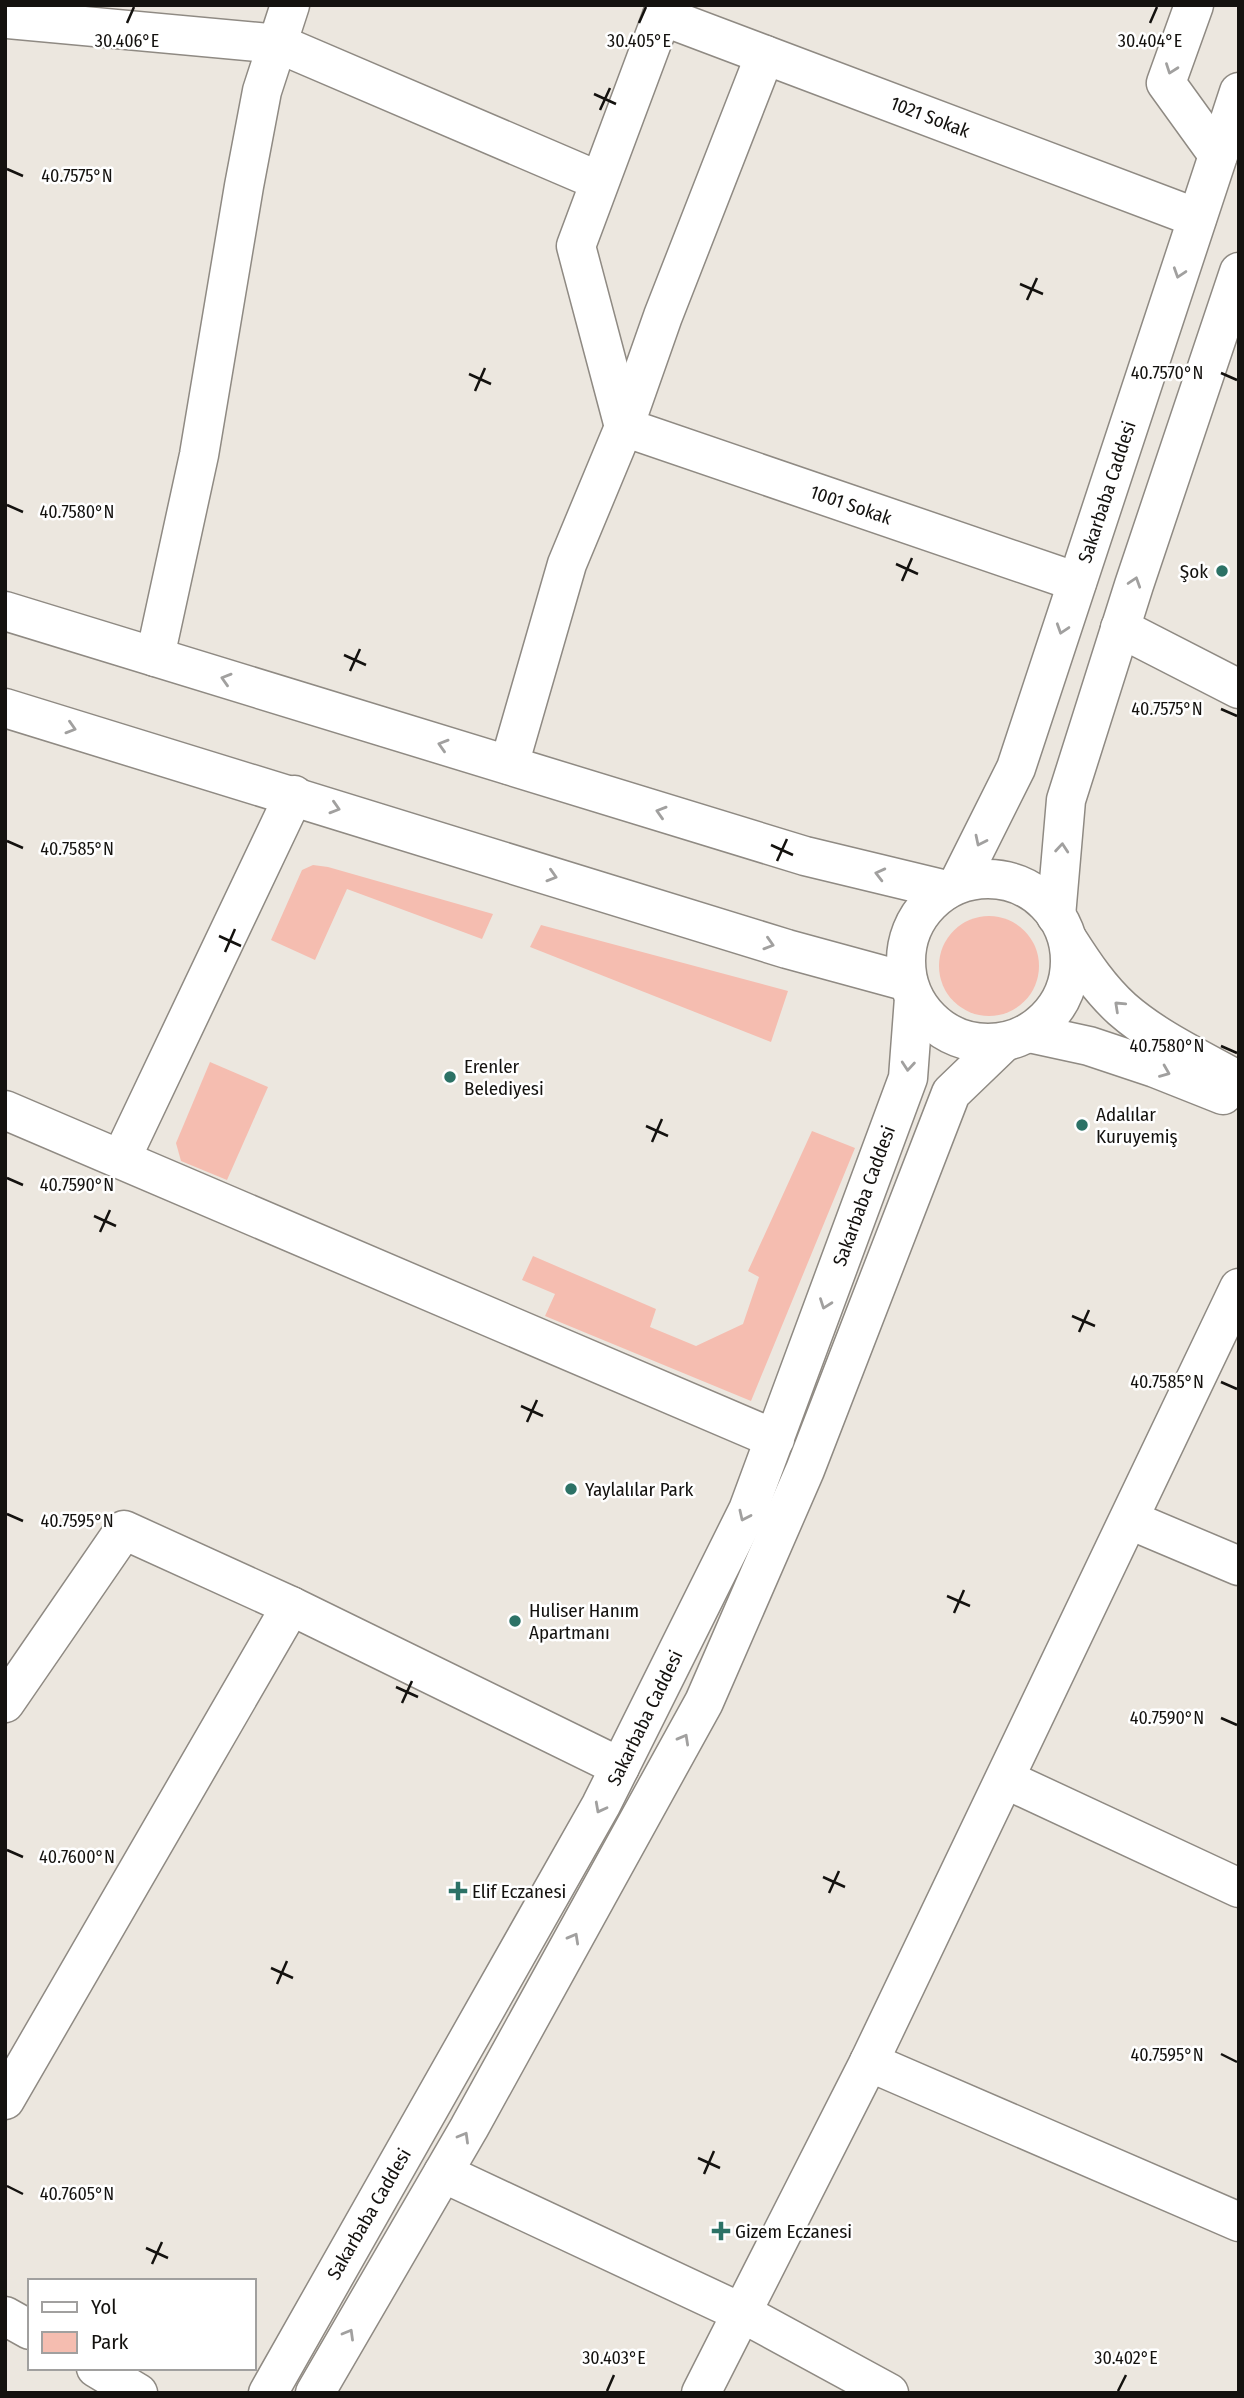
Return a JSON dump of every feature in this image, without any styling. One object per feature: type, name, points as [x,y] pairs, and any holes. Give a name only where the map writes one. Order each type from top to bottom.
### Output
[{"type":"street","points":[[155,657],[199,455],[262,92],[290,5]]},
{"type":"street","points":[[1194,5],[1166,83],[1218,155]]},
{"type":"street","points":[[624,427],[576,246],[664,11]]},
{"type":"street","name":"1021 Sokak","points":[[664,11],[765,55],[1197,218]]},
{"type":"street","points":[[6,16],[279,44],[599,181]]},
{"type":"street","points":[[509,765],[567,564],[624,427],[663,316],[765,55]]},
{"type":"street","name":"Sakarbaba Caddesi","points":[[952,887],[1016,768],[1239,92]]},
{"type":"street","points":[[315,2393],[443,2174],[704,1702],[805,1471],[951,1093],[1016,1037],[1049,1016],[1064,993],[1070,967],[1062,928],[1066,800],[1120,628],[1239,272]]},
{"type":"street","name":"1001 Sokak","points":[[624,427],[1077,582]]},
{"type":"street","points":[[5,611],[805,856],[952,887]]},
{"type":"street","points":[[1120,628],[1239,690]]},
{"type":"street","points":[[5,708],[294,795],[911,990]]},
{"type":"street","points":[[121,1159],[294,795]]},
{"type":"street","points":[[1239,1081],[1153,1032],[1122,1010],[1094,980],[1062,928],[1037,896],[1013,883],[986,879],[952,887],[925,907],[911,930],[905,956],[911,990],[930,1020],[951,1035],[977,1043],[1016,1037],[1090,1046],[1155,1068],[1239,1102]]},
{"type":"street","name":"Sakarbaba Caddesi","points":[[268,2393],[601,1805],[748,1510],[908,1077],[911,990]]},
{"type":"street","points":[[5,1110],[775,1439]]},
{"type":"street","points":[[702,2393],[869,2062],[1239,1288]]},
{"type":"street","points":[[1130,1520],[1239,1566]]},
{"type":"street","points":[[9,1690],[124,1530],[291,1606],[620,1768]]},
{"type":"street","points":[[5,2100],[291,1606]]},
{"type":"street","points":[[1005,1779],[1239,1888]]},
{"type":"street","points":[[869,2062],[1239,2222]]},
{"type":"street","points":[[443,2174],[742,2313],[889,2393]]},
{"type":"street","points":[[5,2316],[28,2329]]},
{"type":"street","points":[[99,2370],[138,2393]]},
{"type":"green space","points":[[313,865],[493,914],[482,939],[347,889],[315,960],[271,940],[302,870]]},
{"type":"green space","points":[[989,916],[1008,920],[1024,931],[1035,947],[1039,966],[1035,985],[1024,1001],[1008,1012],[989,1016],[970,1012],[954,1001],[943,985],[939,966],[943,947],[954,931],[970,920]]},
{"type":"green space","points":[[541,925],[788,991],[771,1042],[530,947]]},
{"type":"green space","points":[[210,1062],[268,1087],[227,1180],[181,1161],[176,1143]]},
{"type":"green space","points":[[812,1131],[855,1148],[751,1401],[545,1316],[555,1294],[522,1280],[533,1256],[656,1309],[650,1327],[696,1346],[743,1324],[759,1277],[748,1271]]},
{"type":"place","name":"Şok","points":[[1222,571]]},
{"type":"place","name":"Erenler Belediyesi","points":[[450,1077]]},
{"type":"place","name":"Adalılar Kuruyemiş","points":[[1082,1125]]},
{"type":"place","name":"Yaylalılar Park","points":[[571,1489]]},
{"type":"place","name":"Huliser Hanım Apartmanı","points":[[515,1621]]},
{"type":"place","name":"Elif Eczanesi","points":[[458,1891]]},
{"type":"place","name":"Gizem Eczanesi","points":[[721,2231]]}]
